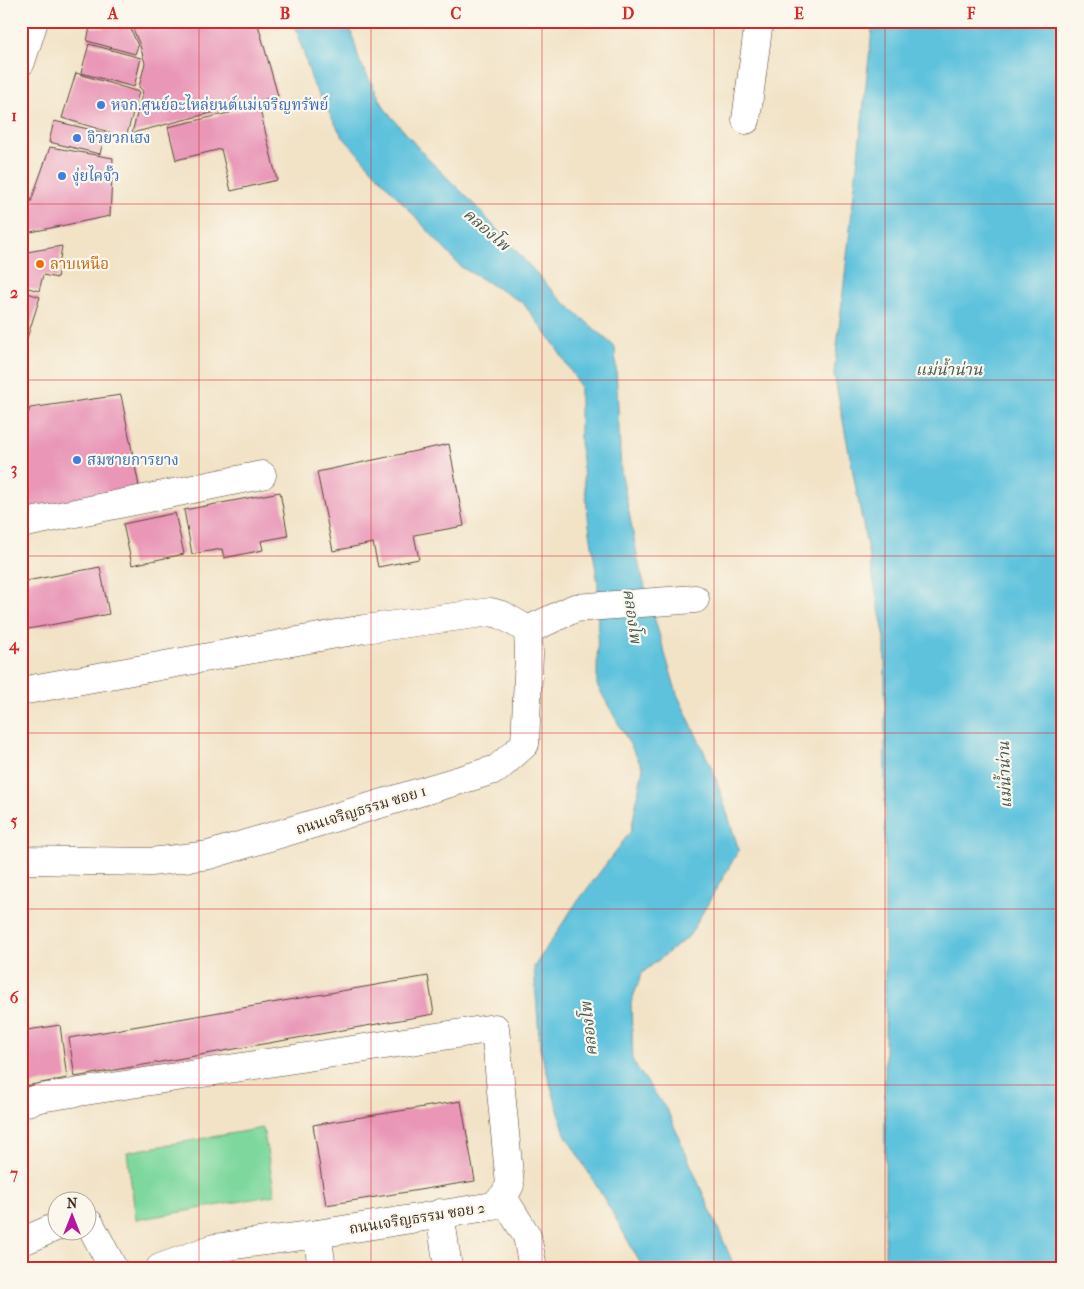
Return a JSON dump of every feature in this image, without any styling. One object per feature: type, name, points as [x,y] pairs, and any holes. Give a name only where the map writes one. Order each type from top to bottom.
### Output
[{"type":"street","points":[[21,62],[34,21]]},
{"type":"street","points":[[746,120],[759,21]]},
{"type":"street","points":[[21,524],[262,475]]},
{"type":"street","points":[[21,691],[364,629],[491,612],[502,615],[528,630],[575,608],[695,599]]},
{"type":"street","name":"ถนนเจริญธรรม ซอย 1","points":[[21,860],[151,862],[209,855],[497,769],[525,744],[529,654],[528,630]]},
{"type":"street","name":"ถนนเจริญธรรม ซอย 2","points":[[21,1104],[40,1098],[495,1028],[510,1185],[503,1197],[493,1206],[214,1248],[160,1268]]},
{"type":"street","points":[[503,1197],[527,1236],[533,1268]]},
{"type":"street","points":[[440,1213],[448,1268]]},
{"type":"street","points":[[21,1242],[48,1230]]},
{"type":"street","points":[[317,1234],[322,1268]]},
{"type":"street","points":[[98,1239],[113,1268]]},
{"type":"green space","points":[[263,1128],[275,1195],[136,1220],[127,1152]]},
{"type":"water","name":"คลองโพ","points":[[294,21],[349,21],[359,60],[385,109],[426,157],[471,201],[557,296],[615,347],[621,471],[640,570],[677,694],[714,773],[739,850],[689,936],[642,973],[631,1003],[633,1062],[668,1112],[735,1268],[643,1268],[611,1210],[565,1134],[540,1049],[534,967],[572,909],[631,831],[643,768],[597,685],[598,584],[589,525],[580,442],[580,386],[554,344],[523,303],[461,267],[342,136],[313,84]]},
{"type":"water","name":"แม่น้ำน่าน","points":[[873,21],[1063,21],[1063,1268],[885,1268],[885,639],[834,374]]},
{"type":"building","points":[[91,21],[121,22],[103,26],[90,25]]},
{"type":"building","points":[[130,21],[257,21],[278,96],[132,133],[143,91],[139,87],[145,63]]},
{"type":"building","points":[[128,23],[138,46],[135,54],[87,41],[90,27],[102,28]]},
{"type":"building","points":[[89,44],[141,58],[134,87],[81,73]]},
{"type":"building","name":"หจก.ศูนย์อะไหล่ยนต์แม่เจริญทรัพย์","points":[[76,73],[139,92],[126,137],[62,118]]},
{"type":"building","points":[[259,106],[277,180],[231,191],[221,149],[176,160],[168,127]]},
{"type":"building","name":"จิวยวกเฮง","points":[[54,121],[105,133],[100,154],[49,142]]},
{"type":"building","points":[[50,147],[113,158],[110,216],[21,234],[21,230]]},
{"type":"building","name":"ลาบเหนือ","points":[[62,246],[57,278],[43,275],[39,291],[21,286],[21,253]]},
{"type":"building","points":[[21,291],[40,297],[22,354],[21,354]]},
{"type":"building","name":"สมชายการยาง","points":[[121,395],[140,491],[21,514],[21,429],[30,408]]},
{"type":"building","points":[[449,444],[464,526],[414,535],[419,559],[378,567],[373,543],[333,551],[317,472]]},
{"type":"building","points":[[280,492],[288,536],[261,541],[263,550],[224,558],[222,549],[192,554],[184,510]]},
{"type":"building","points":[[175,513],[184,554],[132,565],[123,524]]},
{"type":"building","points":[[100,567],[109,614],[23,630],[21,621],[21,582]]},
{"type":"building","points":[[428,976],[434,1014],[75,1077],[69,1038]]},
{"type":"building","points":[[60,1025],[67,1078],[21,1087],[21,1031]]},
{"type":"building","points":[[461,1101],[475,1181],[326,1205],[313,1125]]},
{"type":"place","name":"หจก.ศูนย์อะไหล่ยนต์แม่เจริญทรัพย์","points":[[101,105]]},
{"type":"place","name":"จิวยวกเฮง","points":[[77,138]]},
{"type":"place","name":"งุ่ยไคจั๊ว","points":[[62,176]]},
{"type":"place","name":"ลาบเหนือ","points":[[40,264]]},
{"type":"place","name":"สมชายการยาง","points":[[77,460]]}]
